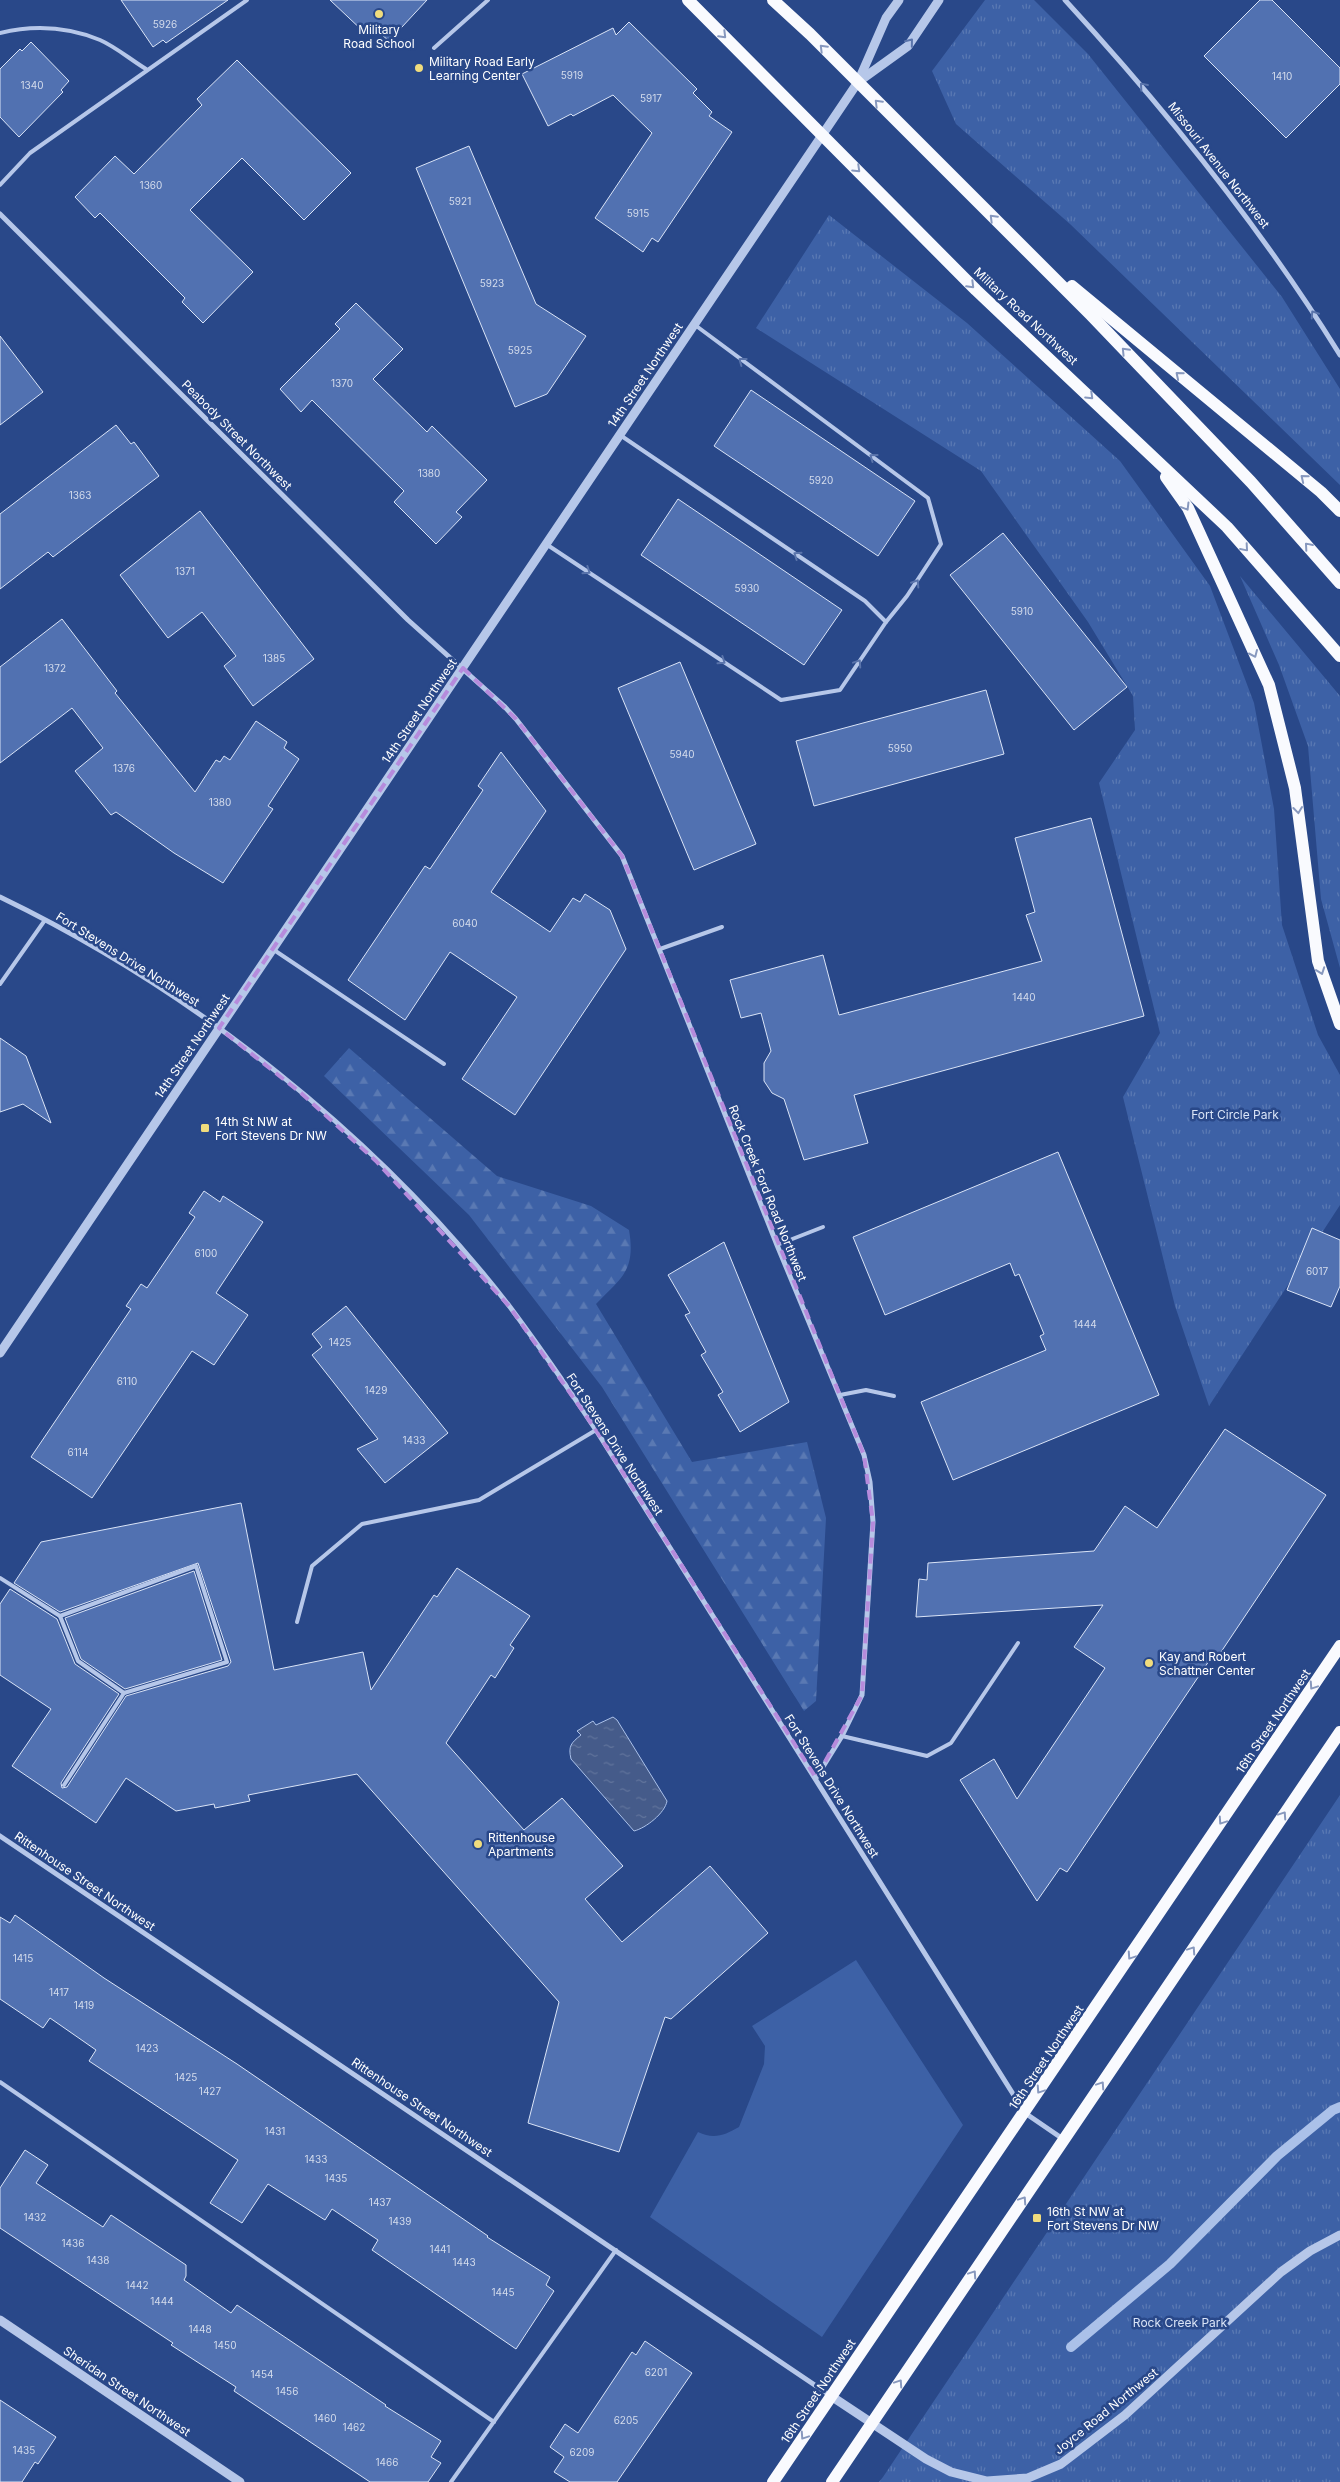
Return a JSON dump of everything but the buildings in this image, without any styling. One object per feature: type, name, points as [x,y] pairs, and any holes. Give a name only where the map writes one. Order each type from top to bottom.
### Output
[{"type":"main road","name":"Military Road Northwest","points":[[688,0],[976,290],[1227,527],[1340,656]]},
{"type":"main road","points":[[773,0],[1015,239],[1251,482],[1340,582]]},
{"type":"main road","points":[[1015,239],[1321,492],[1340,511]]},
{"type":"main road","points":[[1149,452],[1188,508],[1268,685],[1295,788],[1318,961],[1340,1024]]},
{"type":"main road","name":"16th Street Northwest","points":[[773,2482],[1026,2112],[1340,1646]]},
{"type":"main road","points":[[832,2482],[1340,1732]]},
{"type":"street","name":"14th Street Northwest","points":[[0,1353],[858,82],[886,18],[899,0]]},
{"type":"street","name":"14th Street Northwest","points":[[858,82],[908,46],[939,0]]},
{"type":"street","name":"Missouri Avenue Northwest","points":[[1065,0],[1178,126],[1263,239],[1313,311],[1340,355]]},
{"type":"street","name":"Peabody Street Northwest","points":[[0,214],[408,620],[462,668]]},
{"type":"street","name":"Rock Creek Ford Road Northwest","points":[[462,668],[516,719],[617,849],[660,949],[777,1245],[864,1455],[870,1482],[873,1522],[862,1696],[842,1736],[816,1778]]},
{"type":"street","name":"Fort Stevens Drive Northwest","points":[[0,898],[45,920],[126,966],[219,1028],[268,1065],[335,1122],[435,1221],[509,1306],[556,1370],[596,1430],[816,1778],[898,1913],[1026,2112],[1064,2139]]},
{"type":"street","name":"Rittenhouse Street Northwest","points":[[0,1836],[831,2396]]},
{"type":"street","name":"Joyce Road Northwest","points":[[831,2396],[926,2459],[962,2476],[1000,2482],[1039,2474],[1070,2458],[1125,2415],[1281,2272],[1310,2251],[1340,2235]]},
{"type":"street","name":"Sheridan Street Northwest","points":[[0,2320],[240,2482]]},
{"type":"lane","points":[[0,185],[30,153],[146,69],[247,0]]},
{"type":"lane","points":[[434,48],[488,0]]},
{"type":"lane","points":[[0,33],[23,28],[51,28],[84,36],[100,40],[146,69]]},
{"type":"lane","points":[[546,544],[781,700],[840,690],[886,622],[907,596],[941,544],[928,498],[694,325]]},
{"type":"lane","points":[[620,435],[865,600],[886,622]]},
{"type":"lane","points":[[0,984],[45,920]]},
{"type":"lane","points":[[660,949],[722,927]]},
{"type":"lane","points":[[273,949],[444,1064]]},
{"type":"lane","points":[[777,1245],[823,1227]]},
{"type":"lane","points":[[840,1395],[866,1390],[894,1396]]},
{"type":"lane","points":[[297,1622],[312,1566],[362,1524],[479,1500],[596,1430]]},
{"type":"lane","points":[[60,1616],[196,1566],[227,1662],[124,1693],[64,1786]]},
{"type":"lane","points":[[0,1578],[60,1616],[78,1661],[124,1693]]},
{"type":"lane","points":[[842,1736],[927,1756],[951,1744],[1018,1643]]},
{"type":"lane","points":[[0,2082],[494,2422]]},
{"type":"lane","points":[[451,2482],[616,2250]]},
{"type":"highlighted area","points":[[463,668],[516,719],[622,856],[864,1455],[873,1522],[862,1695],[816,1778],[596,1430],[509,1306],[376,1161],[301,1093],[219,1028]]},
{"type":"green space","points":[[985,0],[1034,0],[1088,54],[1282,297],[1340,389],[1340,485],[1070,224],[956,124],[932,71]]},
{"type":"green space","name":"Fort Circle Park","points":[[829,215],[967,323],[1120,461],[1210,586],[1254,703],[1274,809],[1282,925],[1318,1035],[1340,1075],[1340,1205],[1209,1406],[1175,1306],[1123,1097],[1160,1033],[1099,783],[1135,730],[1133,696],[1088,622],[981,471],[756,328]]},
{"type":"green space","points":[[1240,576],[1340,696],[1340,968],[1321,899],[1308,746],[1279,665]]},
{"type":"green space","points":[[349,1048],[497,1176],[591,1206],[629,1230],[631,1244],[628,1265],[619,1280],[596,1304],[692,1462],[807,1442],[826,1518],[816,1701],[804,1711],[602,1387],[469,1215],[324,1076]]},
{"type":"green space","name":"Rock Creek Park","points":[[1340,1795],[1340,2482],[879,2482],[883,2477]]},
{"type":"green space","points":[[856,1960],[963,2125],[822,2337],[650,2217],[698,2132],[709,2136],[719,2136],[739,2127],[764,2064],[765,2046],[752,2026]]},
{"type":"water","points":[[613,1717],[617,1720],[667,1801],[666,1806],[654,1819],[644,1827],[634,1831],[571,1759],[570,1755],[571,1745],[581,1735],[577,1731],[593,1721],[596,1725]]},
{"type":"waterway","points":[[1071,2347],[1170,2264],[1277,2156],[1333,2110],[1340,2107]]},
{"type":"place","name":"Military Road School","points":[[379,14]]},
{"type":"place","name":"Military Road Early Learning Center","points":[[419,68]]},
{"type":"place","name":"14th St NW at Fort Stevens Dr NW","points":[[205,1128]]},
{"type":"place","name":"Kay and Robert Schattner Center","points":[[1149,1663]]},
{"type":"place","name":"Rittenhouse Apartments","points":[[478,1844]]},
{"type":"place","name":"16th St NW at Fort Stevens Dr NW","points":[[1037,2218]]}]
